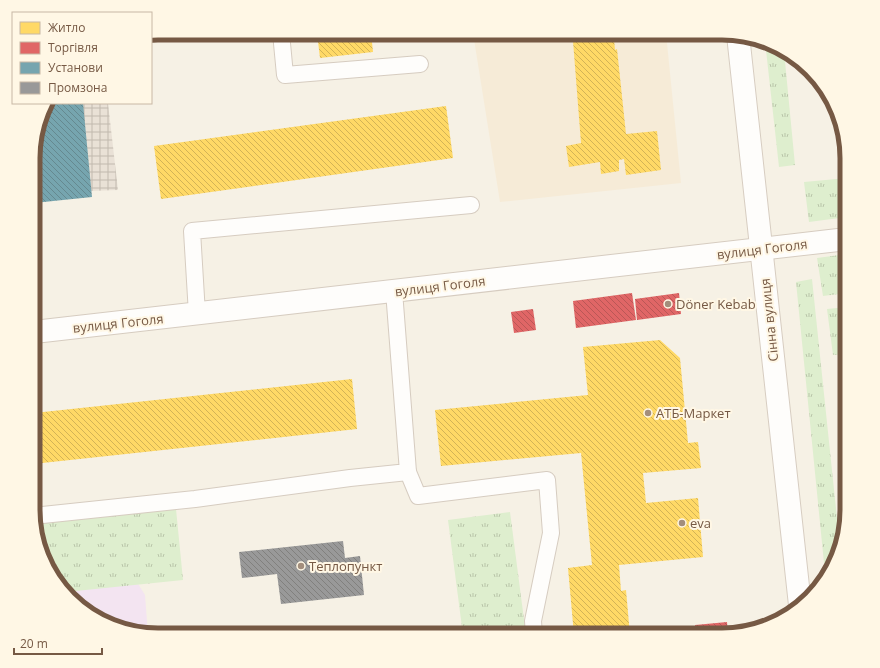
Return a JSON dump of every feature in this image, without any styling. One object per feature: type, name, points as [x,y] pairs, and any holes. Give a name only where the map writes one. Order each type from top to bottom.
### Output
[{"type":"street","name":"Сінна вулиця","points":[[739,41],[799,600]]},
{"type":"street","name":"вулиця Гоголя","points":[[40,331],[840,240]]},
{"type":"lane","points":[[282,40],[285,75],[420,64]]},
{"type":"lane","points":[[197,314],[192,232],[471,205]]},
{"type":"lane","points":[[394,291],[408,472],[418,496],[547,480],[551,533],[533,621],[534,628]]},
{"type":"lane","points":[[40,515],[195,499],[350,478],[408,472]]},
{"type":"shaded area","points":[[474,40],[667,40],[681,183],[500,202]]},
{"type":"shaded area","points":[[53,104],[108,104],[118,190],[40,193],[41,142],[46,120]]},
{"type":"shaded area","points":[[135,579],[145,595],[148,628],[120,622],[99,612],[80,599],[65,584]]},
{"type":"green space","points":[[766,49],[785,58],[795,165],[779,167]]},
{"type":"green space","points":[[840,179],[840,218],[809,222],[804,182]]},
{"type":"green space","points":[[840,255],[840,294],[823,296],[817,258]]},
{"type":"green space","points":[[812,279],[838,531],[834,548],[825,567],[824,563],[796,282]]},
{"type":"green space","points":[[840,308],[840,354],[833,355],[827,309]]},
{"type":"green space","points":[[176,509],[183,580],[72,591],[64,582],[52,562],[44,541],[41,523]]},
{"type":"green space","points":[[510,512],[525,628],[462,628],[448,520]]},
{"type":"building: Житло","points":[[318,40],[372,40],[373,52],[320,58]]},
{"type":"building: Житло","points":[[614,40],[615,50],[617,49],[626,134],[657,131],[661,170],[626,175],[624,159],[619,160],[619,171],[601,174],[600,162],[569,167],[566,146],[581,143],[573,41]]},
{"type":"building: Житло","points":[[446,106],[453,158],[161,199],[154,146]]},
{"type":"building: Житло","points":[[660,340],[680,358],[688,443],[698,442],[701,468],[643,473],[646,503],[698,498],[703,557],[619,565],[621,591],[626,590],[629,628],[573,628],[568,568],[592,565],[581,453],[441,466],[435,410],[588,395],[583,347]]},
{"type":"building: Житло","points":[[352,379],[357,429],[40,463],[40,412]]},
{"type":"building: Торгівля","points":[[632,293],[636,320],[576,328],[573,301]]},
{"type":"building: Торгівля","points":[[679,293],[681,314],[637,320],[635,299]]},
{"type":"building: Торгівля","points":[[533,309],[536,330],[514,333],[511,312]]},
{"type":"building: Торгівля","points":[[727,622],[727,628],[695,628],[695,625]]},
{"type":"building: Установи","points":[[53,104],[83,104],[92,197],[40,202],[41,142],[46,120]]},
{"type":"building: Промзона","name":"Теплопункт","points":[[343,541],[345,558],[360,556],[364,595],[281,604],[277,574],[242,578],[239,552]]},
{"type":"place","name":"Döner Kebab","points":[[668,304]]},
{"type":"place","name":"АТБ-Маркет","points":[[648,413]]},
{"type":"place","name":"eva","points":[[682,523]]},
{"type":"place","name":"Теплопункт","points":[[301,566]]}]
